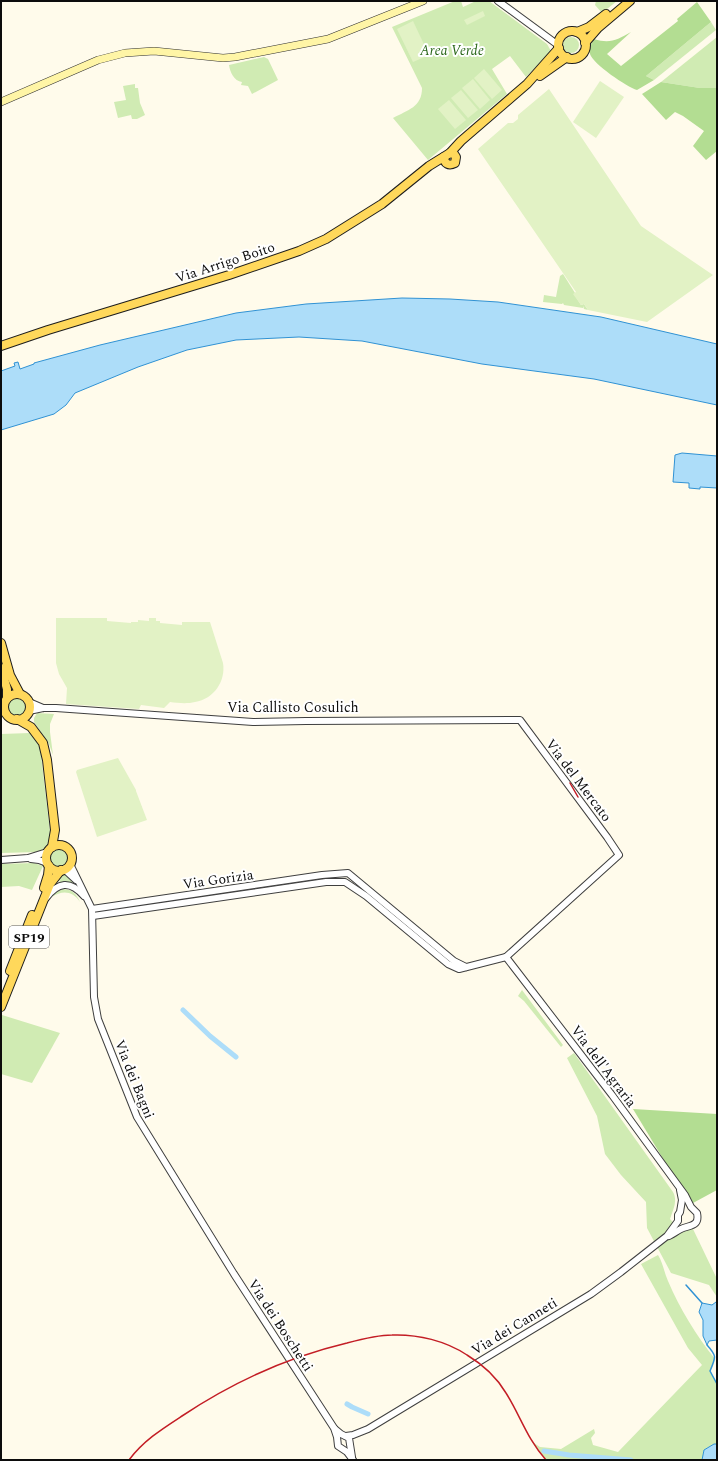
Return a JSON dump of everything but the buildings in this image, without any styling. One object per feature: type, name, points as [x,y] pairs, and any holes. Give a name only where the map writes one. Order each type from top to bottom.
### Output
[{"type":"main road","points":[[1,102],[98,60],[134,52],[154,51],[223,58],[235,57],[328,39],[423,1]]},
{"type":"main road","name":"Via Arrigo Boito","points":[[1,346],[48,330],[229,275],[299,251],[326,239],[382,204],[423,170],[448,156],[461,141],[527,84],[558,47],[560,37],[571,31],[582,31],[597,22],[622,1]]},
{"type":"main road","name":"Via Arrigo Boito","points":[[527,84],[567,57],[576,58],[581,54],[585,49],[585,43],[598,28],[630,1]]},
{"type":"main road","points":[[577,32],[582,35],[585,43]]},
{"type":"main road","points":[[558,47],[562,55],[567,57]]},
{"type":"main road","points":[[1,643],[10,675],[20,694],[12,694],[7,698],[4,704],[5,711],[9,717],[17,719],[31,727],[40,737],[45,750],[55,830],[63,846],[70,852],[71,857],[65,868],[54,870],[48,864],[46,856],[50,849],[55,830]]},
{"type":"main road","points":[[1,668],[7,689],[7,698]]},
{"type":"main road","name":"Via Callisto Cosulich","points":[[20,694],[27,698],[28,709]]},
{"type":"main road","points":[[17,719],[24,717],[28,709]]},
{"type":"main road","points":[[28,709],[31,727]]},
{"type":"main road","points":[[50,849],[55,845],[63,846]]},
{"type":"main road","name":"SP19","points":[[1,993],[46,884],[48,864]]},
{"type":"main road","name":"SP19","points":[[1,1007],[42,903],[54,877],[65,868]]},
{"type":"street","points":[[498,1],[558,47]]},
{"type":"street","name":"Via Callisto Cosulich","points":[[28,709],[43,708],[253,722],[520,720]]},
{"type":"street","name":"Via del Mercato","points":[[506,957],[618,854],[610,840],[520,720]]},
{"type":"street","points":[[28,858],[50,849]]},
{"type":"street","points":[[1,860],[28,858],[39,860],[48,864]]},
{"type":"street","points":[[65,868],[78,881],[93,913]]},
{"type":"street","name":"Via Gorizia","points":[[93,913],[322,875],[348,873],[454,961],[466,967]]},
{"type":"street","name":"Via Gorizia","points":[[93,913],[326,882],[345,882],[366,896],[448,964],[459,969],[466,967]]},
{"type":"street","points":[[42,903],[56,887],[66,884],[77,889],[88,902]]},
{"type":"street","name":"Via dei Bagni","points":[[93,913],[94,997],[98,1019],[141,1126],[209,1234]]},
{"type":"street","points":[[466,967],[506,957]]},
{"type":"street","name":"Via dell'Agraria","points":[[506,957],[612,1095],[685,1195],[691,1207],[697,1213],[698,1219],[694,1225],[686,1228]]},
{"type":"street","points":[[680,1190],[682,1200],[679,1217],[681,1225],[686,1228]]},
{"type":"street","points":[[679,1217],[686,1207],[691,1207]]},
{"type":"street","name":"Via dei Canneti","points":[[667,1236],[679,1217]]},
{"type":"street","name":"Via dei Canneti","points":[[345,1436],[353,1435],[368,1429],[591,1294],[622,1272],[667,1236],[686,1228]]},
{"type":"street","name":"Via dei Boschetti","points":[[209,1234],[334,1428],[338,1446],[353,1460]]},
{"type":"street","name":"Via dei Boschetti","points":[[334,1428],[349,1438],[353,1460]]},
{"type":"street","name":"Via dei Canneti","points":[[350,1445],[368,1429]]},
{"type":"street","points":[[337,1440],[340,1437],[345,1436]]},
{"type":"street","points":[[343,1450],[350,1445]]},
{"type":"green space","name":"Area Verde","points":[[455,1],[461,1],[463,7],[476,1],[489,1],[547,44],[551,51],[526,77],[510,56],[492,69],[507,94],[428,160],[393,118],[417,104],[420,100],[422,88],[392,27]]},
{"type":"green space","points":[[596,1],[617,1],[602,13],[595,5]]},
{"type":"green space","points":[[697,2],[711,22],[646,76],[654,80],[637,90],[611,75],[592,58],[589,52],[594,39],[609,41],[622,37],[631,32],[607,54],[621,66],[678,21],[677,19]]},
{"type":"green space","points":[[483,11],[485,16],[467,25],[464,20]]},
{"type":"green space","points":[[413,21],[429,55],[413,62],[397,29]]},
{"type":"green space","points":[[711,22],[716,30],[654,80],[646,76]]},
{"type":"green space","points":[[571,37],[577,39],[579,45],[577,51],[571,53],[565,51],[563,45],[565,39]]},
{"type":"green space","points":[[717,37],[717,88],[700,88],[661,82]]},
{"type":"green space","points":[[264,57],[268,59],[278,80],[252,94],[248,86],[241,85],[242,82],[237,80],[231,73],[229,65]]},
{"type":"green space","points":[[484,69],[502,90],[492,99],[474,78]]},
{"type":"green space","points":[[473,79],[490,100],[480,109],[462,88]]},
{"type":"green space","points":[[600,81],[624,97],[596,138],[573,122]]},
{"type":"green space","points":[[661,82],[700,88],[717,88],[717,151],[706,160],[693,146],[704,131],[675,112],[666,120],[642,94]]},
{"type":"green space","points":[[135,84],[135,88],[138,88],[140,103],[145,115],[137,119],[132,119],[131,115],[118,118],[114,102],[126,100],[123,86]]},
{"type":"green space","points":[[549,89],[641,226],[713,275],[647,322],[588,310],[584,304],[581,305],[573,294],[576,292],[478,149],[508,123],[513,123],[518,119],[518,115]]},
{"type":"green space","points":[[461,90],[478,110],[468,118],[451,98]]},
{"type":"green space","points":[[449,100],[466,120],[455,129],[438,109]]},
{"type":"green space","points":[[563,274],[581,305],[584,304],[588,310],[584,309],[583,306],[583,308],[564,305],[563,303],[543,302],[544,295],[556,297],[560,276]]},
{"type":"green space","points":[[56,618],[107,618],[107,621],[131,623],[138,622],[138,620],[149,621],[149,618],[156,618],[156,621],[160,621],[160,623],[182,625],[182,622],[210,622],[223,663],[223,676],[217,688],[208,697],[189,703],[170,702],[164,708],[141,705],[139,709],[66,704],[67,688],[59,674],[56,663]]},
{"type":"green space","points":[[17,697],[24,700],[27,707],[24,714],[17,717],[10,714],[7,707],[10,700]]},
{"type":"green space","points":[[37,713],[54,714],[50,724],[53,755],[49,744],[34,722],[34,718]]},
{"type":"green space","points":[[30,733],[40,746],[50,838],[46,846],[38,852],[1,853],[1,734]]},
{"type":"green space","points":[[118,758],[136,790],[147,820],[97,837],[76,772],[77,770]]},
{"type":"green space","points":[[58,848],[65,851],[68,858],[65,865],[58,868],[51,865],[48,858],[51,851]]},
{"type":"green space","points":[[34,863],[43,866],[32,890],[19,886],[1,887],[1,864]]},
{"type":"green space","points":[[64,874],[74,880],[78,887],[60,883],[59,879],[61,875]]},
{"type":"green space","points":[[62,889],[73,892],[80,902],[77,898],[67,893],[60,893],[52,897],[55,893]]},
{"type":"green space","points":[[522,990],[563,1045],[561,1047],[524,1001],[518,996]]},
{"type":"green space","points":[[2,1015],[60,1033],[32,1083],[1,1074]]},
{"type":"green space","points":[[574,1053],[673,1192],[675,1202],[670,1219],[681,1231],[688,1228],[693,1229],[717,1279],[717,1297],[709,1285],[671,1273],[647,1228],[646,1202],[621,1175],[605,1154],[597,1116],[567,1058]]},
{"type":"green space","points":[[633,1109],[717,1114],[717,1190],[693,1203],[668,1167]]},
{"type":"green space","points":[[658,1255],[668,1281],[683,1312],[701,1341],[715,1359],[710,1371],[717,1384],[717,1444],[714,1444],[704,1450],[702,1460],[546,1460],[531,1441],[540,1447],[561,1449],[594,1429],[595,1433],[591,1438],[593,1445],[618,1452],[702,1365],[688,1348],[641,1264]]},
{"type":"water","points":[[402,298],[498,302],[601,317],[717,344],[717,405],[594,379],[482,364],[362,341],[299,337],[236,340],[187,350],[138,367],[75,393],[66,405],[54,414],[1,430],[1,371],[15,366],[14,363],[18,362],[20,369],[34,363],[100,345],[236,313],[306,304]]},
{"type":"water","points":[[682,453],[717,456],[717,488],[689,488],[689,483],[673,482],[675,455]]},
{"type":"water","points":[[716,1302],[717,1340],[709,1341],[707,1345],[703,1336],[703,1320],[699,1312],[702,1303],[712,1305]]},
{"type":"water","points":[[714,1444],[717,1444],[717,1460],[702,1460],[704,1450]]},
{"type":"waterway","points":[[183,1010],[210,1036],[236,1057]]},
{"type":"waterway","points":[[686,1285],[702,1303]]},
{"type":"waterway","points":[[707,1345],[714,1354],[714,1360],[710,1371],[717,1384]]},
{"type":"waterway","points":[[347,1404],[368,1414]]},
{"type":"waterway","points":[[544,1451],[569,1455],[631,1460]]},
{"type":"railway","points":[[570,783],[578,797]]},
{"type":"railway","points":[[129,1460],[147,1441],[167,1426],[221,1392],[241,1382],[282,1363],[325,1349],[375,1336],[386,1335],[422,1337],[441,1342],[459,1350],[484,1367],[502,1387],[534,1444],[546,1460]]}]
